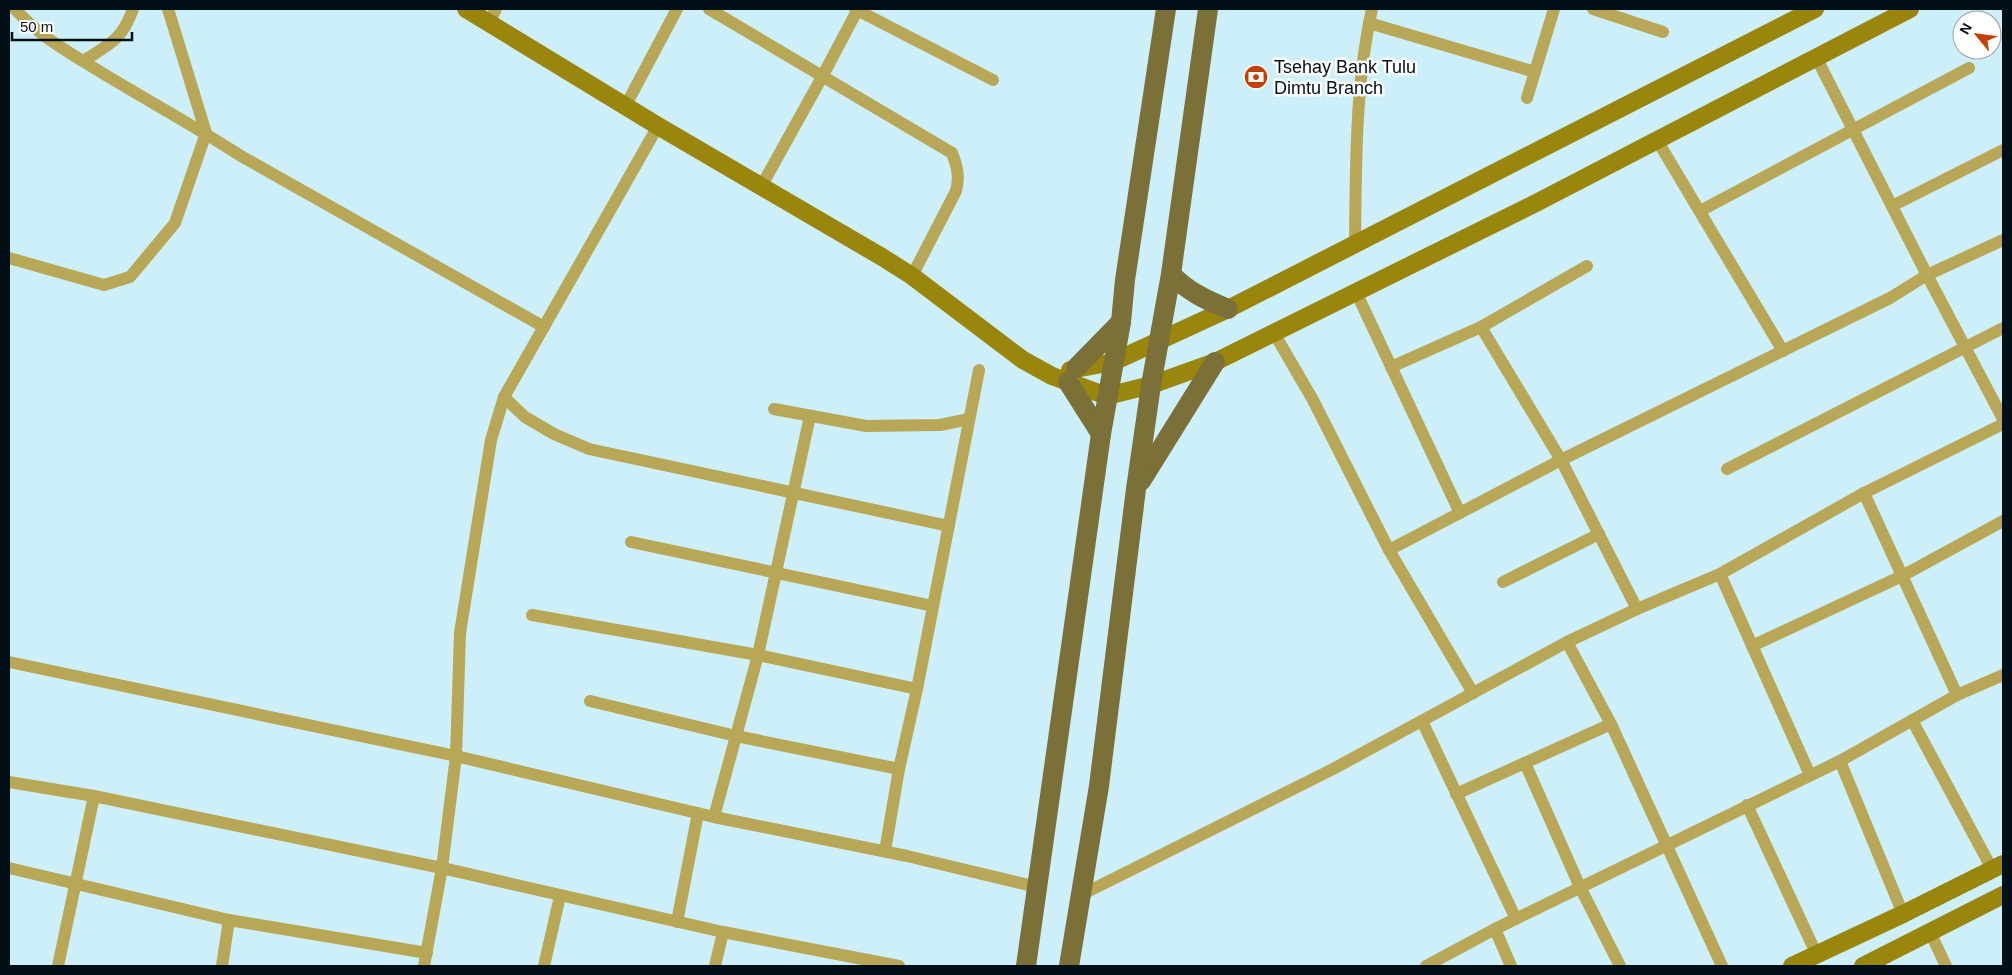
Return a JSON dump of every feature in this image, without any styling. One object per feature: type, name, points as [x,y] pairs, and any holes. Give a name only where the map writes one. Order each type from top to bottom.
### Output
[{"type":"main road","points":[[466,9],[492,16],[658,126],[762,185],[912,276],[1008,350],[1107,396],[1150,385],[1215,362],[1536,203],[1910,9]]},
{"type":"main road","points":[[1026,966],[1101,434],[1121,322],[1125,280],[1166,9]]},
{"type":"main road","points":[[1069,966],[1098,786],[1150,385],[1171,274],[1208,9]]},
{"type":"main road","points":[[1065,376],[1113,362],[1228,309],[1815,9]]},
{"type":"main road","points":[[1171,274],[1180,284],[1191,291],[1206,300],[1228,309]]},
{"type":"main road","points":[[1065,376],[1121,322]]},
{"type":"main road","points":[[1136,488],[1215,362]]},
{"type":"main road","points":[[1065,376],[1101,434]]},
{"type":"main road","points":[[1792,966],[1998,867]]},
{"type":"main road","points":[[1863,966],[2003,895]]},
{"type":"street","points":[[15,9],[28,24],[48,39],[206,133],[241,156],[544,327]]},
{"type":"street","points":[[83,61],[117,39],[127,26],[133,9]]},
{"type":"street","points":[[9,258],[104,286],[130,277],[175,223],[206,133],[168,9]]},
{"type":"street","points":[[626,105],[677,9]]},
{"type":"street","points":[[709,9],[952,153],[959,181],[956,191],[912,276]]},
{"type":"street","points":[[762,185],[857,9],[993,80]]},
{"type":"street","points":[[1355,244],[1356,124],[1361,74],[1372,9]]},
{"type":"street","points":[[1527,98],[1554,9]]},
{"type":"street","points":[[1593,9],[1664,32]]},
{"type":"street","points":[[1369,23],[1535,72]]},
{"type":"street","points":[[1816,57],[2003,419]]},
{"type":"street","points":[[1700,211],[1969,68]]},
{"type":"street","points":[[424,966],[442,868],[456,756],[460,633],[491,440],[504,397],[658,126]]},
{"type":"street","points":[[1657,140],[1783,351]]},
{"type":"street","points":[[1892,206],[2003,150]]},
{"type":"street","points":[[1389,550],[1561,460],[1890,298],[1927,275],[2003,240]]},
{"type":"street","points":[[1391,366],[1482,327],[1587,266]]},
{"type":"street","points":[[1356,292],[1460,513]]},
{"type":"street","points":[[1482,327],[1561,460],[1638,609]]},
{"type":"street","points":[[1727,469],[2003,328]]},
{"type":"street","points":[[1274,333],[1313,400],[1389,550],[1474,693]]},
{"type":"street","points":[[885,851],[899,769],[917,689],[979,370]]},
{"type":"street","points":[[504,397],[525,417],[554,434],[589,449],[949,526]]},
{"type":"street","points":[[774,409],[866,426],[940,425],[970,419]]},
{"type":"street","points":[[714,817],[758,655],[810,416]]},
{"type":"street","points":[[1080,896],[1333,769],[1567,642],[1720,574],[1864,493],[2003,424]]},
{"type":"street","points":[[1864,493],[1958,695]]},
{"type":"street","points":[[1752,646],[1902,576],[2003,521]]},
{"type":"street","points":[[1503,582],[1599,534]]},
{"type":"street","points":[[631,542],[933,606]]},
{"type":"street","points":[[1720,574],[1810,775]]},
{"type":"street","points":[[532,616],[758,655],[917,689]]},
{"type":"street","points":[[1567,642],[1611,724],[1722,966]]},
{"type":"street","points":[[9,662],[456,756],[714,817],[885,851],[1037,887]]},
{"type":"street","points":[[1426,966],[1666,844],[1840,761],[1958,695],[2002,678]]},
{"type":"street","points":[[590,701],[736,736],[899,769]]},
{"type":"street","points":[[1912,720],[1998,867]]},
{"type":"street","points":[[1422,721],[1516,919]]},
{"type":"street","points":[[1456,794],[1611,724]]},
{"type":"street","points":[[1840,761],[1903,914]]},
{"type":"street","points":[[1526,763],[1580,887],[1620,966]]},
{"type":"street","points":[[9,782],[94,796],[442,868],[560,896],[874,964],[899,966]]},
{"type":"street","points":[[58,966],[94,796]]},
{"type":"street","points":[[1747,805],[1816,954]]},
{"type":"street","points":[[677,922],[698,813]]},
{"type":"street","points":[[9,868],[229,920],[427,953]]},
{"type":"street","points":[[544,966],[560,896]]},
{"type":"street","points":[[222,966],[229,920]]},
{"type":"street","points":[[1495,930],[1511,966]]},
{"type":"street","points":[[715,966],[723,932]]},
{"type":"street","points":[[1930,932],[1946,966]]},
{"type":"place","name":"Tsehay Bank Tulu Dimtu Branch","points":[[1256,77]]}]
